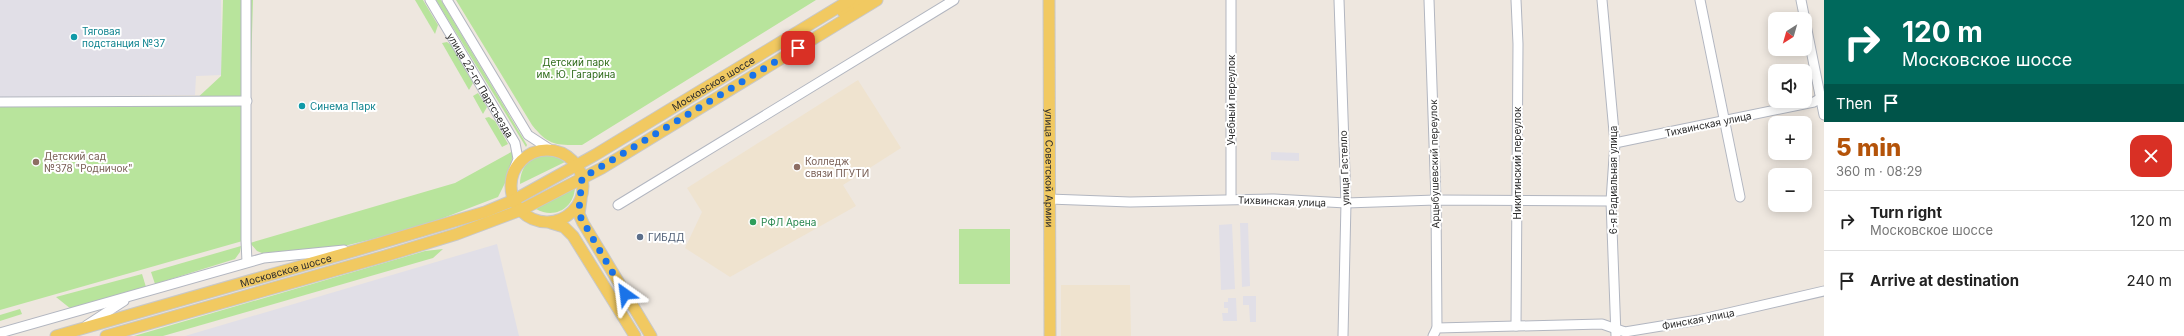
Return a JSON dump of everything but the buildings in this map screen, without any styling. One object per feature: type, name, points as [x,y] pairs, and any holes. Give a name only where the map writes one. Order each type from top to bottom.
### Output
[{"type":"main road","name":"Московское шоссе","points":[[580,172],[850,0]]},
{"type":"main road","name":"Московское шоссе","points":[[106,336],[456,234],[517,205],[580,172],[863,0]]},
{"type":"main road","name":"Московское шоссе","points":[[580,172],[876,0]]},
{"type":"main road","name":"улица Советской Армии","points":[[1048,0],[1050,336]]},
{"type":"main road","points":[[635,336],[573,236],[564,227],[532,218],[517,205],[511,190],[513,172],[518,164],[528,155],[542,150],[551,150],[565,154],[580,172],[582,194],[579,210],[583,223],[651,336]]},
{"type":"main road","points":[[550,222],[559,221],[569,214],[575,208],[582,194]]},
{"type":"main road","name":"Московское шоссе","points":[[56,336],[82,332],[436,234],[517,205]]},
{"type":"main road","name":"Московское шоссе","points":[[82,332],[485,212],[517,205]]},
{"type":"street","points":[[246,0],[247,262]]},
{"type":"street","name":"улица 22-го Партсъезда","points":[[430,0],[515,143],[518,159],[513,172]]},
{"type":"street","name":"улица 22-го Партсъезда","points":[[447,0],[528,135],[551,150]]},
{"type":"street","points":[[618,205],[954,0]]},
{"type":"street","name":"Учебный переулок","points":[[1231,0],[1231,199]]},
{"type":"street","name":"улица Гастелло","points":[[1339,0],[1346,203],[1344,336]]},
{"type":"street","name":"Арцыбушевский переулок","points":[[1429,0],[1436,200],[1435,332]]},
{"type":"street","name":"Никитинский переулок","points":[[1516,0],[1518,44],[1516,326]]},
{"type":"street","name":"6-я Радиальная улица","points":[[1602,0],[1615,143],[1611,201],[1616,333]]},
{"type":"street","points":[[1700,0],[1740,197]]},
{"type":"street","points":[[1801,0],[1822,97],[1824,115]]},
{"type":"street","name":"Тихвинская улица","points":[[1615,143],[1814,102],[1822,97]]},
{"type":"street","points":[[0,102],[247,101]]},
{"type":"street","name":"Тихвинская улица","points":[[1049,199],[1130,202],[1231,199],[1346,203],[1436,200],[1611,201]]},
{"type":"street","points":[[0,333],[264,258],[384,248]]},
{"type":"street","name":"Финская улица","points":[[1435,332],[1516,326],[1602,324],[1616,333],[1698,320],[1824,291]]},
{"type":"street","points":[[71,336],[82,332],[131,296]]},
{"type":"shaded area","points":[[0,0],[221,0],[222,75],[196,76],[195,95],[0,97]]},
{"type":"shaded area","name":"Колледж связи ПГУТИ","points":[[858,80],[901,148],[843,185],[856,206],[730,277],[685,248],[702,212],[687,188]]},
{"type":"shaded area","points":[[1271,152],[1299,153],[1299,161],[1271,160]]},
{"type":"shaded area","points":[[1240,223],[1248,223],[1250,286],[1242,287]]},
{"type":"shaded area","points":[[1232,224],[1235,289],[1221,290],[1219,225]]},
{"type":"shaded area","points":[[497,244],[519,336],[185,336]]},
{"type":"shaded area","points":[[1061,285],[1130,285],[1131,336],[1061,336]]},
{"type":"shaded area","points":[[1243,296],[1256,296],[1256,322],[1250,322],[1249,305],[1243,305]]},
{"type":"shaded area","points":[[1228,298],[1236,298],[1237,321],[1223,321],[1222,313],[1228,313],[1228,308],[1224,308],[1224,302],[1228,302]]},
{"type":"green space","points":[[223,0],[253,0],[246,240],[0,310],[0,102],[194,101],[221,76]]},
{"type":"green space","points":[[415,0],[423,0],[438,25],[435,34]]},
{"type":"green space","points":[[436,0],[441,0],[527,145],[526,147]]},
{"type":"green space","name":"Детский парк им. Ю. Гагарина","points":[[456,0],[816,0],[582,145],[573,145],[559,144],[548,141],[532,125]]},
{"type":"green space","points":[[447,42],[452,46],[473,83],[469,90],[442,43]]},
{"type":"green space","points":[[478,93],[487,107],[483,114],[473,96]]},
{"type":"green space","points":[[489,117],[495,121],[508,144],[502,147],[485,118]]},
{"type":"green space","points":[[513,151],[510,173],[498,197],[425,225],[344,246],[262,253],[257,251],[250,243],[455,183]]},
{"type":"green space","points":[[546,155],[559,158],[565,162],[520,184],[520,178],[524,168],[530,160]]},
{"type":"green space","points":[[575,187],[574,195],[571,201],[562,210],[550,213],[536,209]]},
{"type":"green space","points":[[959,229],[1010,229],[1010,284],[959,284]]},
{"type":"green space","points":[[241,246],[240,252],[235,259],[155,284],[151,272]]},
{"type":"green space","points":[[443,249],[433,258],[163,336],[134,336],[425,251]]},
{"type":"green space","points":[[142,274],[146,287],[71,309],[56,297]]},
{"type":"green space","points":[[20,309],[22,314],[0,321],[0,315]]},
{"type":"place","name":"Тяговая подстанция №37","points":[[74,37]]},
{"type":"place","name":"Синема Парк","points":[[302,106]]},
{"type":"place","name":"Детский сад №378 \"Родничок\"","points":[[36,162]]},
{"type":"place","name":"Колледж связи ПГУТИ","points":[[797,167]]},
{"type":"place","name":"РФЛ Арена","points":[[753,222]]},
{"type":"place","name":"ГИБДД","points":[[640,237]]},
{"type":"route","points":[[625,294],[579,214],[583,186],[582,178],[602,168],[798,48]]}]
